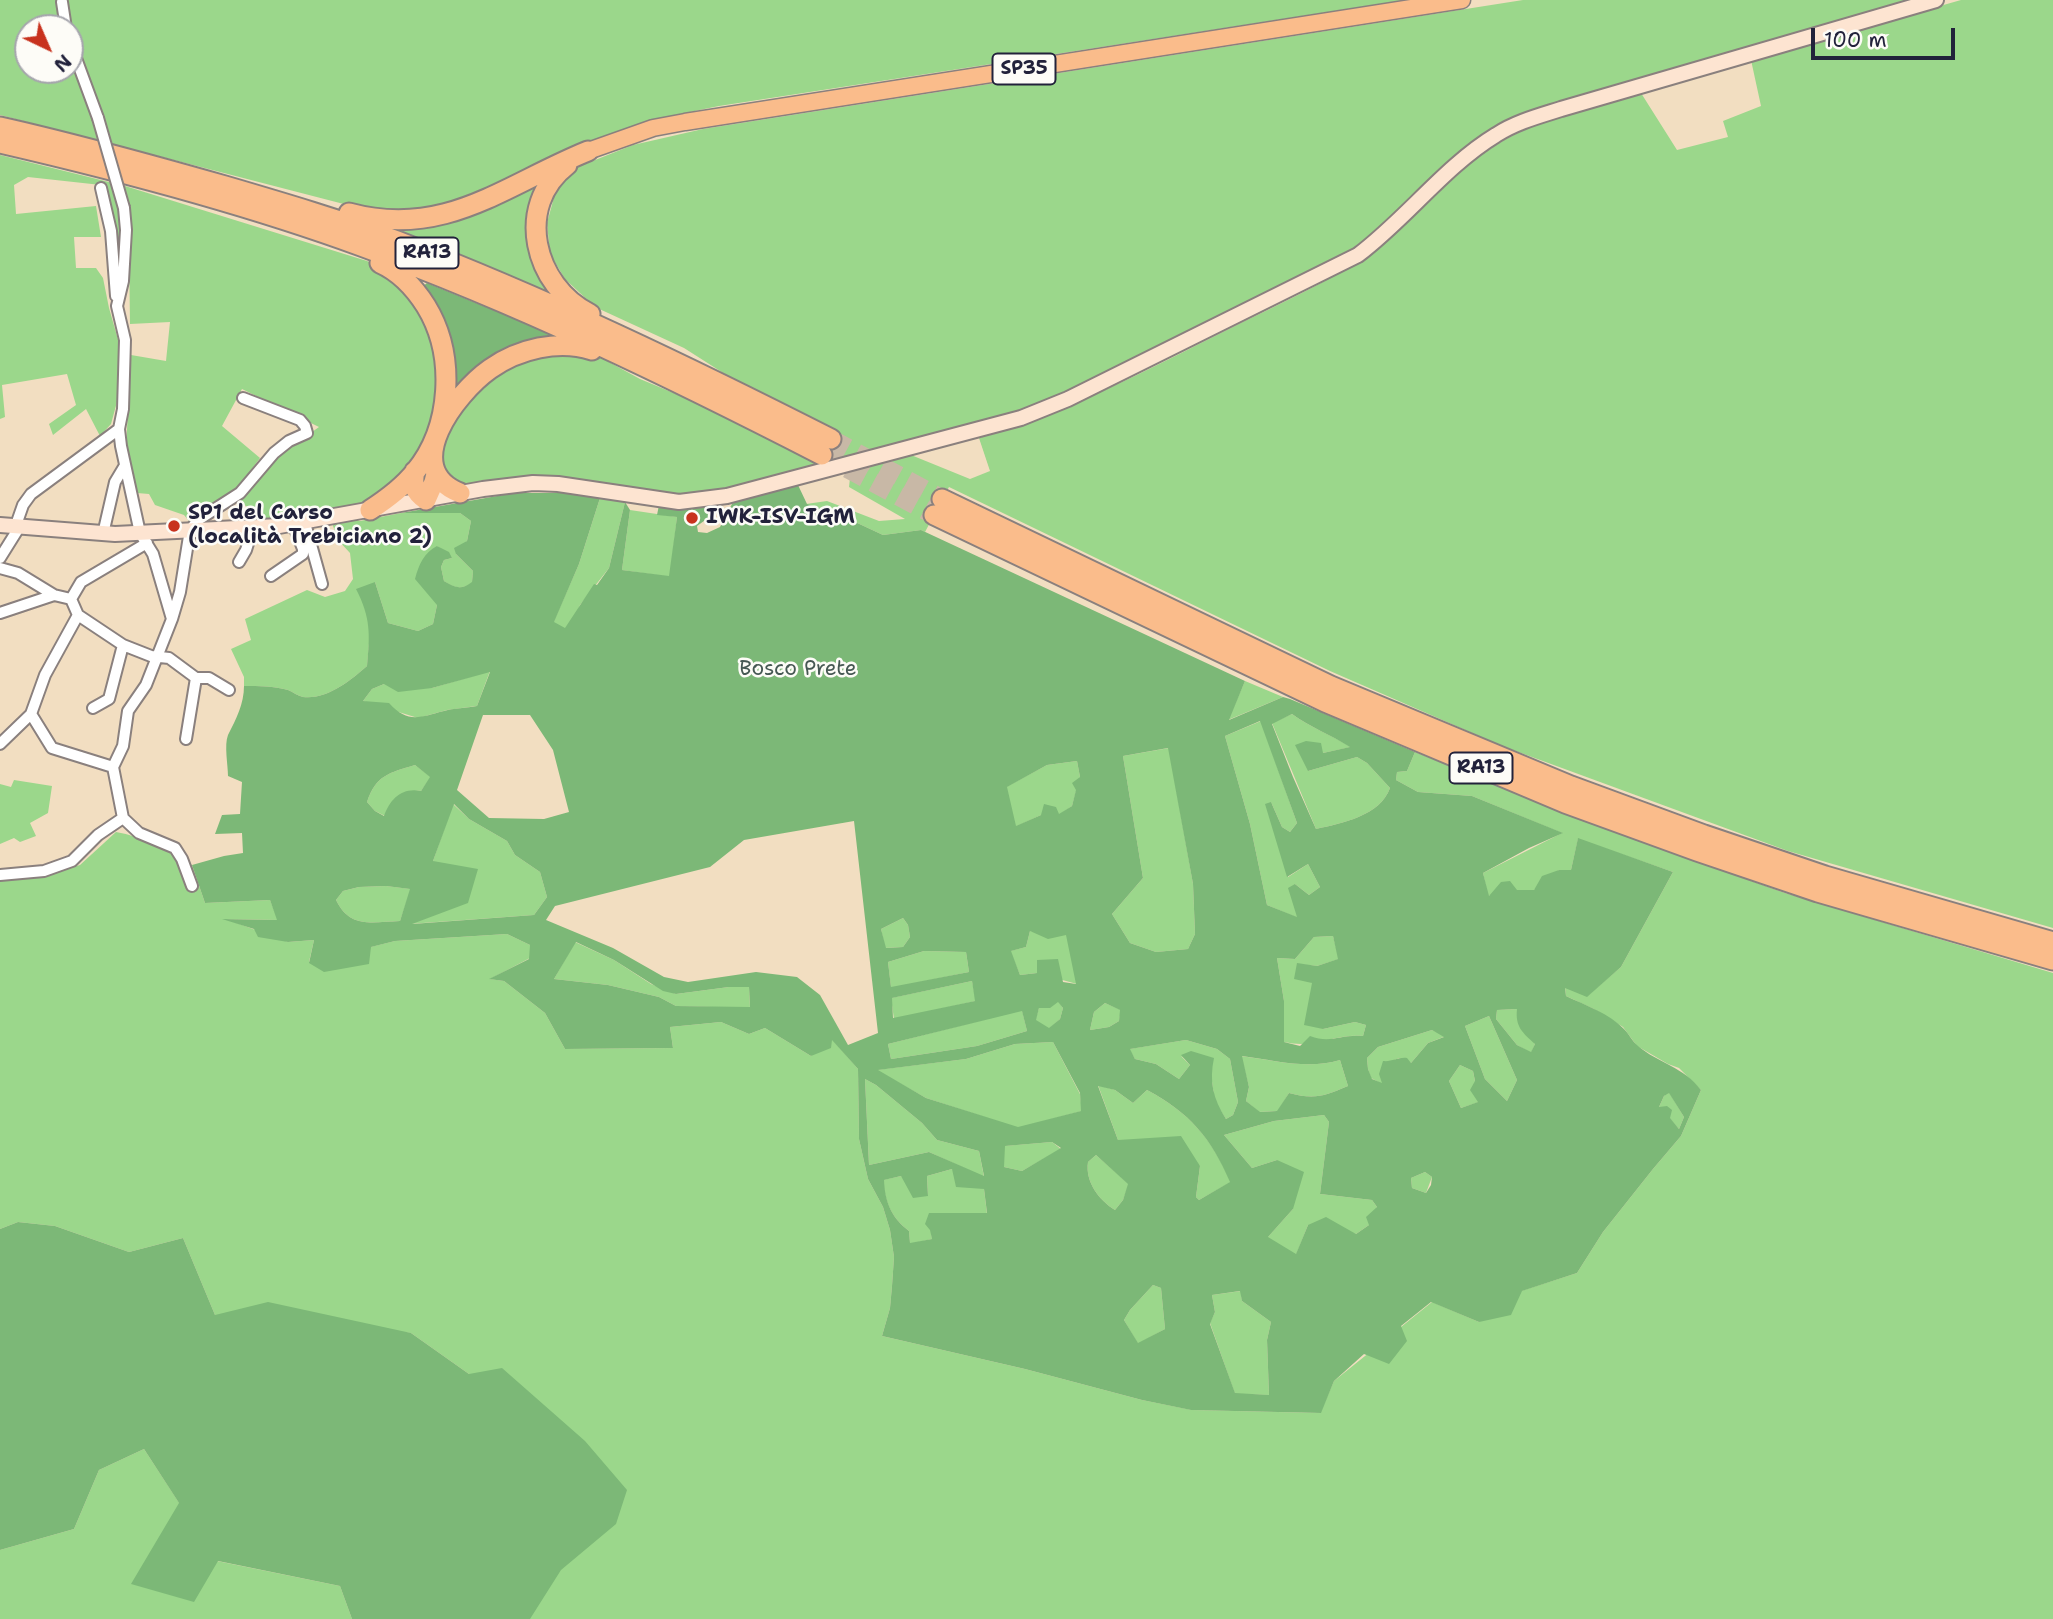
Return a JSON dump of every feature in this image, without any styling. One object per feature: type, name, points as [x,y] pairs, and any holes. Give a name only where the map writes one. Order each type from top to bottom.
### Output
[{"type":"highway","name":"RA13","points":[[0,127],[150,165],[293,206],[396,241],[505,285],[827,447]]},
{"type":"highway","name":"RA13","points":[[0,143],[230,204],[360,246],[720,393]]},
{"type":"highway","points":[[150,165],[393,221],[423,219],[470,208],[588,151]]},
{"type":"highway","points":[[588,151],[552,179],[541,198],[536,240],[547,271],[559,289],[584,311],[673,354],[720,393]]},
{"type":"highway","points":[[93,167],[327,241],[393,269],[412,286],[437,326],[444,349],[446,372],[444,402],[433,454],[436,474],[425,500],[414,486],[415,471]]},
{"type":"highway","points":[[370,510],[387,499],[415,471],[463,393],[491,368],[527,351],[551,346],[589,348],[665,383],[720,393]]},
{"type":"highway","points":[[436,474],[444,484],[460,493]]},
{"type":"highway","name":"RA13","points":[[2053,942],[1825,876],[1703,835],[1571,786],[1331,686],[938,507],[1325,702],[1565,803],[1818,892],[2053,960]]},
{"type":"main road","name":"SP35","points":[[588,151],[653,128],[685,122],[1462,0]]},
{"type":"main road","points":[[0,525],[144,538],[190,530],[299,523],[507,485],[545,483],[668,500],[698,501],[780,483],[1021,418],[1068,399],[1358,255],[1470,155],[1496,134],[1512,126],[1561,108],[1936,0]]},
{"type":"street","points":[[84,80],[124,208],[126,230],[123,281],[117,306]]},
{"type":"street","points":[[102,188],[111,230],[117,306],[125,340],[123,409],[119,429],[124,467],[144,538],[157,565],[172,619]]},
{"type":"street","points":[[192,886],[175,848],[139,833],[123,818],[113,767],[123,746],[128,711],[146,685],[172,619],[180,592],[190,530],[198,520],[240,493],[274,453],[289,441],[307,433],[300,420],[243,398]]},
{"type":"street","points":[[0,558],[18,525],[23,505],[31,494],[119,429]]},
{"type":"street","points":[[103,534],[115,482],[124,467]]},
{"type":"street","points":[[271,576],[303,555],[299,523]]},
{"type":"street","points":[[299,523],[322,584]]},
{"type":"street","points":[[240,562],[253,527]]},
{"type":"street","points":[[71,600],[81,582],[144,538]]},
{"type":"street","points":[[0,568],[18,573],[54,595],[71,600],[78,615],[123,645],[169,658],[196,678],[209,677],[229,690]]},
{"type":"street","points":[[0,613],[54,595]]},
{"type":"street","points":[[0,744],[31,714],[45,675],[78,615]]},
{"type":"street","points":[[93,708],[109,699],[123,645]]},
{"type":"street","points":[[187,738],[196,678]]},
{"type":"street","points":[[31,714],[52,748],[113,767]]},
{"type":"street","points":[[0,874],[44,871],[72,861],[98,835],[123,818]]},
{"type":"green space","points":[[0,0],[1406,0],[719,106],[675,115],[616,133],[480,195],[427,212],[363,209],[0,115]]},
{"type":"green space","points":[[1523,0],[1907,0],[1552,104],[1514,118],[1487,133],[1356,248],[1077,389],[1030,410],[765,482],[686,497],[456,485],[439,463],[445,433],[459,408],[501,368],[551,352],[598,356],[640,379],[818,461],[835,431],[728,376],[684,348],[595,307],[565,279],[550,254],[547,223],[556,190],[575,168],[633,145],[703,129]]},
{"type":"green space","points":[[1961,0],[2053,0],[2053,928],[1788,851],[1502,746],[1330,671],[949,487],[925,532],[921,530],[883,535],[838,514],[806,504],[827,501],[879,521],[905,519],[849,487],[850,478],[857,470],[911,455],[970,479],[990,471],[979,438],[1106,390],[1338,274],[1384,243],[1483,154],[1525,129],[1570,112],[1641,93],[1677,150],[1728,137],[1723,121],[1761,106],[1751,60]]},
{"type":"green space","points":[[0,155],[125,186],[379,267],[411,295],[437,345],[439,401],[423,445],[408,471],[370,503],[305,517],[250,521],[250,509],[239,501],[273,460],[319,427],[242,389],[222,426],[260,458],[240,485],[189,521],[184,515],[155,505],[149,494],[137,493],[126,448],[131,355],[166,361],[170,322],[130,324],[131,207],[118,209],[118,287],[113,218],[106,192],[101,185],[28,177],[14,185],[16,214],[96,206],[101,237],[74,237],[76,268],[96,268],[103,278],[119,343],[117,402],[111,424],[100,436],[86,409],[53,435],[49,424],[76,405],[67,374],[2,385],[5,417],[0,419]]},
{"type":"green space","points":[[548,176],[530,206],[559,297],[388,227],[428,227],[447,222]]},
{"type":"green space","points":[[427,283],[557,336],[455,395],[422,287]]},
{"type":"green space","name":"Bosco Prete","points":[[798,485],[807,504],[838,514],[883,535],[921,530],[1245,681],[1229,720],[1283,697],[1290,699],[1415,752],[1407,771],[1397,772],[1396,780],[1418,792],[1472,796],[1563,833],[1483,873],[1489,896],[1501,882],[1510,881],[1517,890],[1534,890],[1542,876],[1559,870],[1571,870],[1578,838],[1673,872],[1621,967],[1587,997],[1565,988],[1566,996],[1612,1019],[1638,1046],[1679,1070],[1701,1090],[1681,1136],[1603,1232],[1577,1273],[1522,1291],[1511,1315],[1479,1322],[1431,1302],[1401,1326],[1407,1341],[1389,1364],[1364,1354],[1334,1381],[1321,1413],[1191,1410],[882,1336],[890,1308],[892,1286],[894,1257],[890,1230],[883,1207],[868,1179],[859,1139],[858,1069],[832,1040],[831,1048],[811,1056],[765,1028],[749,1034],[721,1022],[670,1027],[673,1048],[565,1049],[545,1013],[504,981],[489,979],[529,959],[530,945],[507,934],[395,941],[371,947],[369,964],[324,972],[309,963],[314,940],[288,942],[258,937],[254,929],[222,919],[277,920],[270,900],[205,903],[192,865],[243,853],[242,833],[215,834],[222,815],[240,814],[242,782],[228,776],[226,744],[241,705],[244,686],[277,688],[312,697],[330,692],[354,677],[367,666],[369,645],[367,618],[356,589],[375,582],[388,623],[418,631],[433,624],[437,605],[415,579],[423,560],[437,546],[449,552],[452,558],[444,560],[441,567],[444,581],[458,587],[472,582],[473,571],[456,554],[454,548],[467,541],[471,521],[460,513],[401,513],[514,493],[564,493],[600,498],[579,564],[554,622],[565,628],[594,584],[597,585],[609,568],[625,502],[630,510],[622,570],[669,576],[677,517],[657,515],[659,505],[715,507],[715,513],[697,526],[698,532],[707,533],[720,527],[732,504]],"holes":[[[490,672],[477,706],[421,717],[402,714],[389,703],[363,701],[372,689],[384,684],[398,692],[432,688]],[[1292,714],[1350,747],[1323,753],[1321,743],[1306,741],[1295,745],[1308,771],[1357,757],[1367,763],[1390,788],[1378,805],[1348,821],[1316,829],[1272,724]],[[483,715],[530,715],[553,750],[569,812],[544,819],[489,818],[457,790]],[[1260,721],[1297,823],[1290,832],[1282,827],[1271,802],[1265,804],[1287,877],[1308,864],[1320,887],[1309,895],[1295,884],[1288,888],[1297,917],[1267,905],[1250,824],[1225,736]],[[1168,748],[1193,884],[1195,934],[1188,949],[1156,952],[1130,943],[1112,914],[1143,878],[1123,756]],[[1077,761],[1080,777],[1072,783],[1076,790],[1072,806],[1059,814],[1056,807],[1044,804],[1041,815],[1016,826],[1007,787],[1047,765]],[[415,765],[430,777],[421,791],[408,791],[398,796],[384,816],[367,802],[375,786],[385,776]],[[454,804],[469,819],[507,841],[515,855],[540,872],[547,897],[534,915],[412,924],[468,903],[478,869],[433,861]],[[854,821],[878,1033],[848,1045],[820,995],[797,977],[756,972],[688,982],[664,977],[613,948],[546,920],[555,906],[710,867],[744,840]],[[386,886],[410,889],[400,921],[363,922],[348,916],[336,900],[343,891],[359,887]],[[903,918],[908,925],[910,937],[903,947],[886,948],[881,929]],[[1030,931],[1048,939],[1066,935],[1076,984],[1063,982],[1058,959],[1037,960],[1037,973],[1020,975],[1011,951],[1026,947]],[[1333,936],[1338,959],[1317,966],[1297,963],[1294,979],[1312,983],[1304,1025],[1323,1029],[1355,1022],[1366,1025],[1363,1036],[1330,1039],[1310,1036],[1300,1046],[1284,1042],[1284,1001],[1277,958],[1295,959],[1314,937]],[[576,942],[614,960],[663,991],[676,994],[749,987],[750,1007],[676,1006],[659,997],[608,985],[554,979]],[[924,951],[966,952],[969,972],[891,987],[888,962]],[[972,981],[975,1001],[893,1018],[892,998]],[[1058,1002],[1063,1008],[1060,1019],[1049,1028],[1036,1020],[1039,1008],[1050,1008]],[[1105,1003],[1120,1010],[1119,1021],[1109,1027],[1090,1030],[1094,1012]],[[1517,1009],[1519,1025],[1535,1044],[1531,1052],[1517,1045],[1496,1019],[1497,1010]],[[1022,1011],[1027,1031],[977,1046],[891,1059],[888,1044]],[[1489,1016],[1517,1080],[1507,1101],[1485,1079],[1465,1026]],[[1432,1030],[1444,1037],[1428,1043],[1411,1063],[1407,1058],[1383,1061],[1379,1074],[1382,1083],[1372,1079],[1367,1058],[1378,1047]],[[1186,1040],[1217,1049],[1230,1059],[1238,1102],[1233,1115],[1226,1119],[1215,1097],[1212,1082],[1214,1058],[1191,1051],[1181,1055],[1190,1065],[1179,1079],[1156,1064],[1135,1059],[1130,1049]],[[1053,1042],[1080,1093],[1081,1111],[1018,1127],[926,1098],[878,1070],[966,1059],[1015,1044]],[[1242,1056],[1303,1064],[1340,1060],[1348,1086],[1319,1096],[1289,1093],[1277,1111],[1260,1112],[1246,1101],[1249,1087]],[[1460,1065],[1473,1071],[1475,1081],[1470,1090],[1478,1102],[1461,1108],[1449,1081]],[[865,1079],[922,1123],[937,1140],[979,1151],[984,1176],[929,1152],[869,1165]],[[1098,1086],[1115,1090],[1133,1103],[1147,1090],[1175,1108],[1198,1128],[1215,1152],[1230,1182],[1199,1200],[1196,1197],[1200,1166],[1181,1136],[1118,1140]],[[1669,1093],[1684,1117],[1679,1129],[1670,1118],[1672,1110],[1667,1106],[1659,1107],[1664,1096]],[[1324,1115],[1329,1122],[1320,1194],[1372,1200],[1377,1207],[1366,1217],[1369,1225],[1356,1234],[1326,1217],[1308,1225],[1296,1254],[1268,1237],[1293,1209],[1304,1172],[1277,1160],[1252,1168],[1224,1135],[1274,1121]],[[1052,1142],[1061,1148],[1022,1171],[1004,1167],[1005,1146]],[[1096,1155],[1128,1184],[1123,1200],[1115,1210],[1099,1196],[1091,1183],[1088,1162]],[[952,1169],[956,1187],[984,1189],[987,1213],[929,1213],[925,1224],[932,1239],[910,1243],[909,1231],[890,1208],[884,1180],[901,1176],[913,1198],[928,1196],[927,1176]],[[1425,1172],[1432,1177],[1426,1193],[1412,1188],[1411,1178]],[[1153,1285],[1161,1288],[1165,1329],[1138,1343],[1124,1320]],[[1240,1291],[1242,1301],[1271,1322],[1267,1340],[1269,1395],[1235,1393],[1210,1324],[1215,1312],[1212,1295]]]},
{"type":"green space","points":[[600,498],[625,502],[609,568],[565,629],[553,623],[579,564]]},
{"type":"green space","points":[[630,510],[677,517],[670,577],[622,570]]},
{"type":"green space","points":[[401,513],[460,513],[471,521],[467,541],[456,554],[473,571],[472,583],[458,587],[444,581],[441,567],[444,560],[452,558],[437,546],[437,605],[433,624],[418,631],[388,623],[375,582],[366,608],[370,632],[367,666],[354,677],[330,692],[312,697],[277,688],[244,686],[244,677],[231,649],[251,640],[245,619],[307,590],[325,597],[345,591],[353,579],[350,553],[338,540],[332,523]]},
{"type":"green space","points":[[490,671],[477,706],[418,718],[363,701],[372,689],[384,684],[432,688]]},
{"type":"green space","points":[[1245,681],[1283,697],[1228,720]]},
{"type":"green space","points":[[1292,714],[1351,747],[1323,753],[1308,771],[1357,757],[1367,763],[1390,788],[1385,798],[1359,817],[1316,829],[1272,723]]},
{"type":"green space","points":[[1261,721],[1297,823],[1290,832],[1282,827],[1271,802],[1288,877],[1308,864],[1320,887],[1309,895],[1295,884],[1298,918],[1267,905],[1250,824],[1225,736]]},
{"type":"green space","points":[[1169,748],[1193,884],[1195,934],[1188,949],[1156,952],[1130,943],[1112,914],[1143,878],[1123,756]]},
{"type":"green space","points":[[1415,752],[1614,832],[1785,893],[2053,973],[2053,1619],[480,1619],[469,1374],[411,1333],[215,1315],[183,1238],[129,1252],[55,1226],[18,1222],[0,1229],[0,879],[41,876],[80,865],[116,832],[145,841],[192,865],[205,903],[270,900],[278,920],[226,919],[288,942],[314,940],[309,962],[395,941],[507,934],[530,945],[530,958],[490,979],[504,981],[545,1013],[565,1049],[673,1048],[670,1027],[721,1022],[749,1034],[765,1028],[811,1056],[832,1039],[858,1069],[859,1139],[868,1179],[883,1207],[890,1230],[894,1257],[892,1286],[890,1308],[882,1336],[1192,1410],[1320,1413],[1334,1381],[1432,1302],[1479,1322],[1521,1291],[1577,1273],[1603,1232],[1681,1136],[1701,1090],[1679,1068],[1637,1046],[1623,1027],[1566,996],[1565,987],[1587,996],[1621,967],[1673,872],[1578,839],[1571,870],[1559,870],[1534,890],[1517,890],[1488,896],[1483,873],[1562,833],[1472,796],[1418,792],[1396,780],[1397,772],[1407,771]]},
{"type":"green space","points":[[1077,761],[1080,777],[1072,806],[1059,815],[1041,815],[1015,827],[1006,787],[1047,765]]},
{"type":"green space","points":[[415,765],[431,777],[421,791],[405,795],[385,816],[375,811],[367,802],[379,781],[391,773]]},
{"type":"green space","points":[[14,780],[52,786],[48,813],[30,823],[36,836],[20,842],[14,838],[0,844],[0,784],[11,787]]},
{"type":"green space","points":[[453,804],[469,819],[507,841],[515,855],[540,872],[547,897],[534,915],[409,924],[468,902],[433,861]]},
{"type":"green space","points":[[359,887],[411,889],[400,921],[355,920],[348,916],[336,900],[343,891]]},
{"type":"green space","points":[[903,918],[908,925],[910,937],[903,947],[885,948],[881,929]]},
{"type":"green space","points":[[1030,931],[1067,935],[1077,984],[1037,973],[1020,975],[1010,951],[1026,947]]},
{"type":"green space","points":[[1333,936],[1339,959],[1317,966],[1297,964],[1312,983],[1323,1029],[1355,1022],[1366,1025],[1363,1036],[1305,1044],[1284,1042],[1284,1001],[1277,958],[1295,959],[1314,937]]},
{"type":"green space","points":[[575,942],[614,960],[651,984],[676,994],[749,987],[750,1008],[676,1006],[659,997],[608,985],[554,979]]},
{"type":"green space","points":[[924,951],[966,952],[969,972],[891,988],[888,962]]},
{"type":"green space","points":[[972,981],[976,1001],[894,1019],[891,998]]},
{"type":"green space","points":[[1058,1001],[1063,1008],[1060,1019],[1049,1029],[1035,1021],[1039,1008]]},
{"type":"green space","points":[[1105,1003],[1121,1010],[1119,1021],[1109,1027],[1090,1030],[1094,1012]]},
{"type":"green space","points":[[1517,1009],[1535,1044],[1531,1053],[1517,1045],[1496,1019],[1497,1010]]},
{"type":"green space","points":[[1022,1010],[1027,1031],[977,1046],[891,1059],[888,1044]]},
{"type":"green space","points":[[1489,1016],[1517,1080],[1507,1101],[1485,1079],[1465,1026]]},
{"type":"green space","points":[[1432,1030],[1446,1036],[1428,1043],[1411,1063],[1399,1058],[1390,1062],[1382,1084],[1371,1078],[1367,1058],[1378,1047]]},
{"type":"green space","points":[[1186,1040],[1217,1049],[1230,1059],[1238,1102],[1233,1115],[1226,1119],[1215,1102],[1211,1075],[1181,1056],[1190,1065],[1179,1079],[1156,1064],[1135,1059],[1129,1049]]},
{"type":"green space","points":[[1053,1042],[1080,1094],[1082,1111],[1018,1128],[926,1098],[876,1070],[966,1059],[1015,1044]]},
{"type":"green space","points":[[1241,1056],[1303,1064],[1340,1060],[1348,1086],[1319,1096],[1289,1093],[1278,1111],[1259,1112],[1246,1101],[1249,1087]]},
{"type":"green space","points":[[1460,1065],[1473,1071],[1479,1102],[1461,1108],[1449,1081]]},
{"type":"green space","points":[[865,1079],[922,1123],[937,1140],[979,1151],[984,1177],[929,1152],[869,1165]]},
{"type":"green space","points":[[1098,1085],[1115,1090],[1133,1103],[1147,1090],[1175,1108],[1198,1128],[1231,1182],[1199,1200],[1196,1197],[1200,1166],[1118,1140]]},
{"type":"green space","points":[[1669,1092],[1684,1117],[1679,1129],[1659,1107]]},
{"type":"green space","points":[[1324,1115],[1329,1122],[1320,1194],[1372,1200],[1377,1207],[1369,1225],[1356,1234],[1308,1225],[1296,1255],[1267,1238],[1293,1209],[1277,1160],[1252,1168],[1224,1135],[1274,1121]]},
{"type":"green space","points":[[1052,1142],[1061,1149],[1022,1171],[1004,1167],[1004,1146]]},
{"type":"green space","points":[[1096,1155],[1129,1184],[1123,1200],[1115,1210],[1099,1196],[1091,1183],[1088,1162]]},
{"type":"green space","points":[[952,1169],[984,1189],[987,1214],[929,1213],[932,1239],[910,1244],[909,1231],[890,1208],[883,1180],[901,1176],[928,1196],[927,1176]]},
{"type":"green space","points":[[1425,1172],[1432,1177],[1426,1193],[1412,1188],[1411,1178]]},
{"type":"green space","points":[[18,1222],[55,1226],[129,1252],[183,1238],[215,1315],[268,1302],[411,1333],[469,1374],[502,1368],[585,1441],[627,1490],[616,1524],[561,1570],[530,1619],[352,1619],[340,1586],[218,1561],[194,1602],[131,1584],[179,1503],[144,1449],[99,1470],[74,1529],[0,1550],[0,1229]]},
{"type":"green space","points":[[1153,1285],[1161,1288],[1165,1329],[1138,1344],[1124,1320]]},
{"type":"green space","points":[[1241,1291],[1242,1301],[1271,1322],[1267,1340],[1269,1395],[1235,1394],[1210,1323],[1215,1312],[1212,1295]]},
{"type":"green space","points":[[144,1449],[217,1561],[340,1586],[352,1619],[0,1619],[0,1550],[74,1529],[99,1470]]},
{"type":"tunnel","points":[[831,439],[942,499]]},
{"type":"tunnel","points":[[822,455],[934,515]]},
{"type":"place","name":"IWK-ISV-IGM","points":[[692,518]]},
{"type":"place","name":"SP1 del Carso (località Trebiciano 2)","points":[[174,526]]}]
